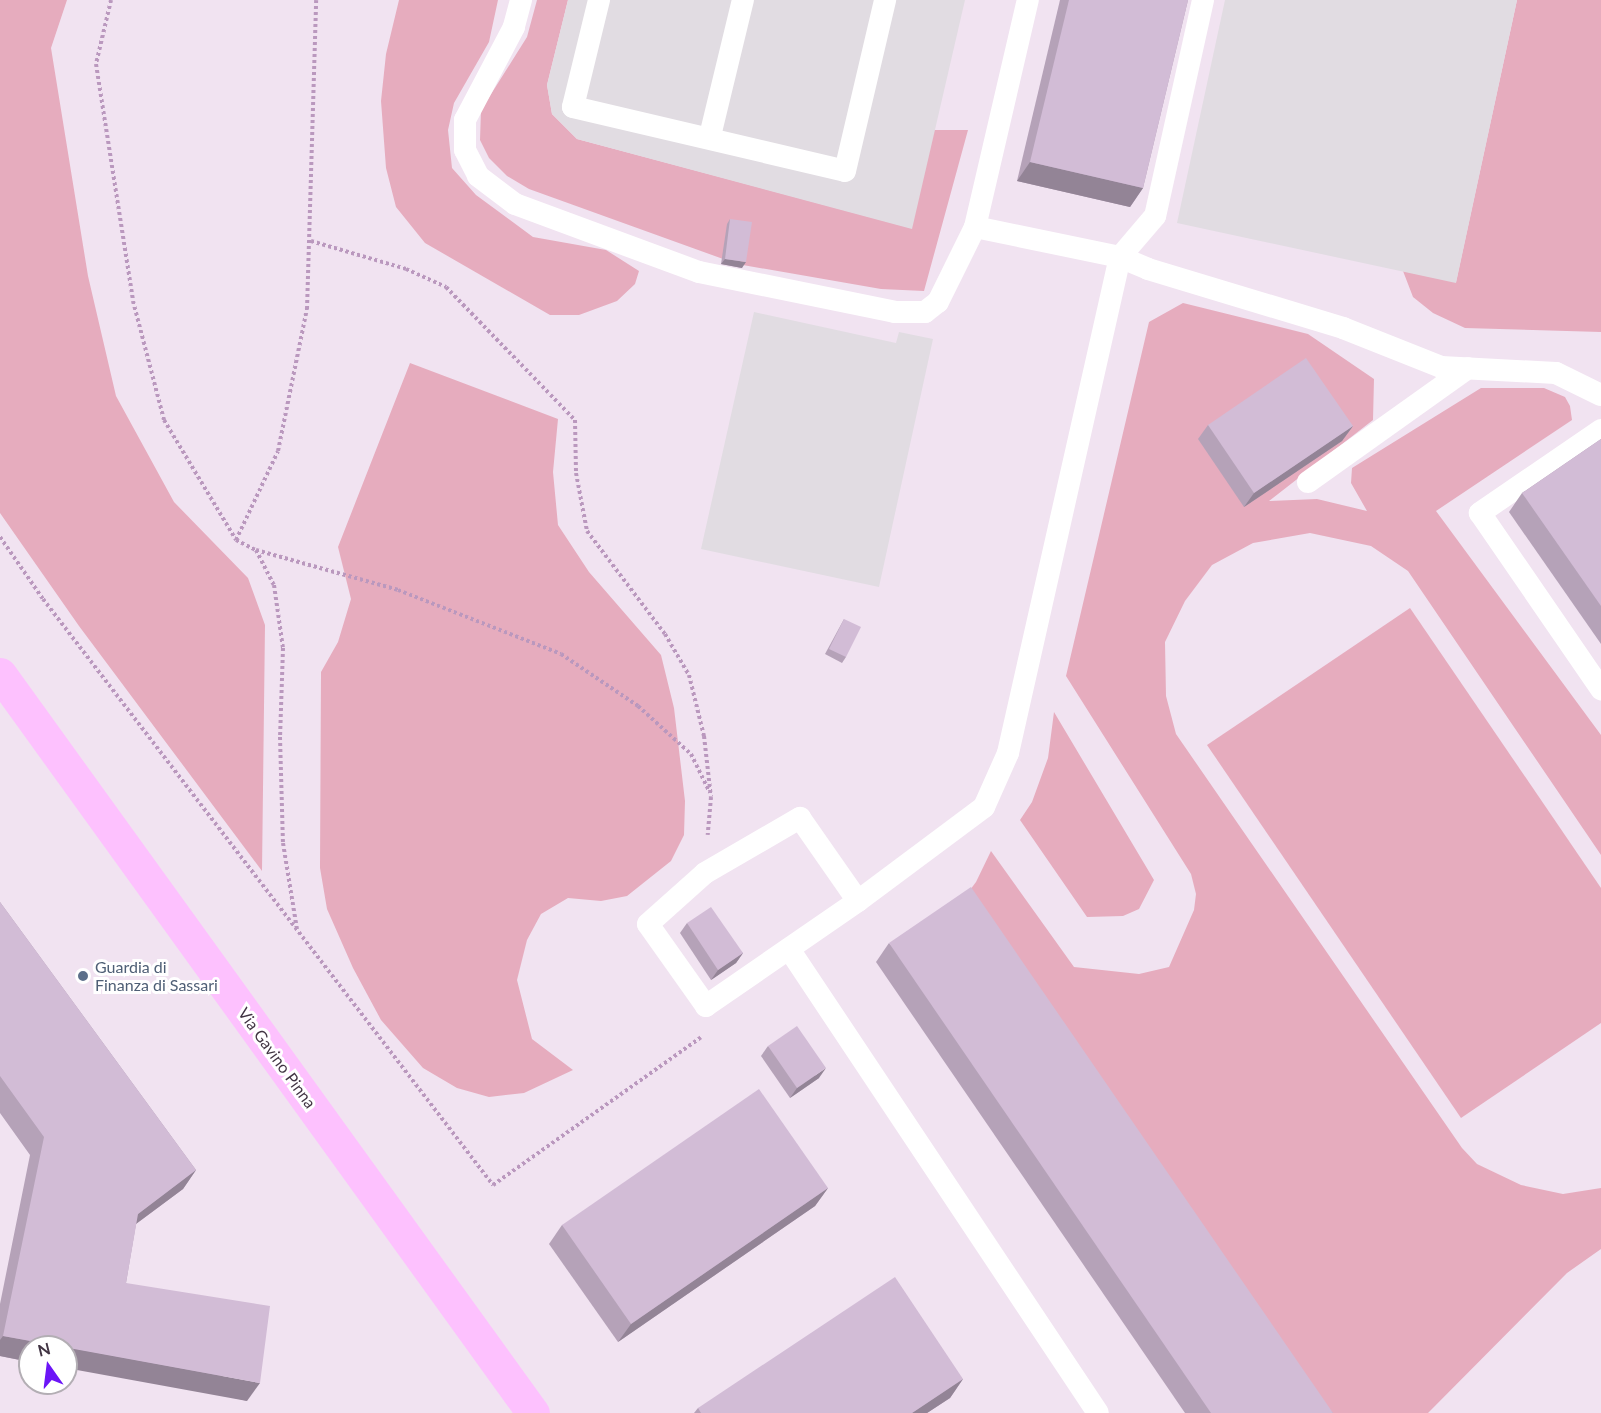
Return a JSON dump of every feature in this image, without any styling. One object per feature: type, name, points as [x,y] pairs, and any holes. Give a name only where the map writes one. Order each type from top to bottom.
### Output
[{"type":"street","name":"Via Gavino Pinna","points":[[0,674],[532,1413]]},
{"type":"lane","points":[[521,0],[514,27],[465,120],[465,150],[478,176],[516,204],[699,272],[895,312],[925,312],[938,302],[975,227],[1028,0]]},
{"type":"lane","points":[[599,0],[573,107],[710,136],[845,171],[885,0]]},
{"type":"lane","points":[[710,136],[743,0]]},
{"type":"lane","points":[[858,901],[800,818],[705,873],[648,924],[706,1006],[858,901],[984,807],[1008,753],[1120,257],[1155,216],[1203,0]]},
{"type":"lane","points":[[975,227],[1120,257],[1148,269],[1343,328],[1441,367],[1556,373],[1601,395]]},
{"type":"lane","points":[[1308,482],[1468,368]]},
{"type":"lane","points":[[1601,429],[1480,513],[1601,689]]},
{"type":"lane","points":[[789,948],[1098,1413]]},
{"type":"path","points":[[111,0],[96,64],[133,301],[164,420],[236,540],[256,550],[398,590],[561,654],[638,706],[691,754],[711,796],[704,736],[689,675],[665,634],[586,531],[576,472],[575,420],[446,287],[406,269],[311,241]]},
{"type":"path","points":[[236,540],[278,451],[307,309],[311,241],[316,0]]},
{"type":"path","points":[[0,537],[493,1185],[700,1040],[706,1006]]},
{"type":"path","points":[[256,550],[274,585],[283,648],[280,737],[283,843],[297,930]]},
{"type":"shaded area","points":[[0,0],[67,0],[51,48],[88,276],[116,396],[174,502],[248,578],[265,625],[262,871],[79,626],[0,513]]},
{"type":"shaded area","points":[[399,0],[498,0],[489,42],[454,103],[448,130],[452,168],[476,195],[533,237],[606,250],[639,271],[635,284],[617,301],[579,315],[550,315],[425,243],[396,207],[386,168],[381,101],[386,54]]},
{"type":"shaded area","points":[[537,0],[568,0],[547,85],[552,114],[577,139],[911,228],[934,130],[968,130],[924,291],[881,289],[737,264],[529,189],[507,176],[489,158],[480,140],[481,110],[527,37]]},
{"type":"shaded area","points":[[568,0],[965,0],[912,229],[577,139],[552,114],[547,85]]},
{"type":"shaded area","points":[[1225,0],[1517,0],[1456,283],[1177,223]]},
{"type":"shaded area","points":[[1517,0],[1601,0],[1601,332],[1465,328],[1433,313],[1413,297],[1403,271],[1456,282]]},
{"type":"shaded area","points":[[1183,303],[1308,334],[1374,379],[1373,420],[1269,501],[1317,499],[1367,511],[1351,483],[1352,468],[1481,388],[1544,388],[1565,397],[1570,406],[1572,420],[1436,511],[1601,735],[1601,855],[1408,571],[1371,546],[1310,533],[1253,543],[1212,565],[1185,601],[1165,642],[1166,696],[1176,734],[1462,1148],[1477,1164],[1521,1185],[1563,1194],[1601,1188],[1601,1249],[1567,1273],[1428,1413],[1306,1413],[958,906],[976,882],[991,851],[1074,967],[1139,974],[1169,967],[1194,910],[1196,894],[1191,874],[1066,676],[1149,322]]},
{"type":"shaded area","points":[[754,312],[896,343],[899,332],[933,339],[879,587],[701,549]]},
{"type":"shaded area","points":[[410,363],[558,419],[553,472],[558,525],[589,572],[661,655],[674,708],[685,801],[684,835],[671,861],[627,896],[601,901],[568,898],[541,914],[527,940],[517,980],[532,1039],[573,1070],[524,1093],[489,1097],[457,1088],[423,1068],[381,1020],[353,968],[327,909],[320,868],[321,672],[338,642],[351,599],[338,547]]},
{"type":"shaded area","points":[[1410,608],[1601,888],[1601,1023],[1461,1118],[1207,745]]},
{"type":"shaded area","points":[[1054,712],[1154,880],[1139,909],[1123,916],[1087,917],[1020,820],[1032,802],[1048,758]]},
{"type":"building","points":[[1069,0],[1188,0],[1143,188],[1030,162]]},
{"type":"building","points":[[730,219],[752,222],[746,262],[725,259]]},
{"type":"building","points":[[1306,358],[1353,426],[1254,493],[1208,425]]},
{"type":"building","points":[[1601,439],[1601,606],[1522,493]]},
{"type":"building","points":[[844,619],[861,627],[846,657],[829,649]]},
{"type":"building","points":[[971,887],[1333,1413],[1211,1413],[889,943]]},
{"type":"building","points":[[0,902],[196,1170],[138,1214],[126,1283],[270,1306],[260,1383],[78,1350],[78,1335],[18,1335],[18,1339],[3,1336],[44,1137],[0,1076]]},
{"type":"building","points":[[711,907],[743,953],[718,970],[687,923]]},
{"type":"building","points":[[797,1026],[826,1068],[797,1088],[768,1046]]},
{"type":"building","points":[[759,1089],[828,1188],[631,1324],[562,1225]]},
{"type":"building","points":[[895,1277],[963,1379],[912,1413],[701,1413],[698,1408]]},
{"type":"place","name":"Guardia di Finanza di Sassari","points":[[83,976]]}]
